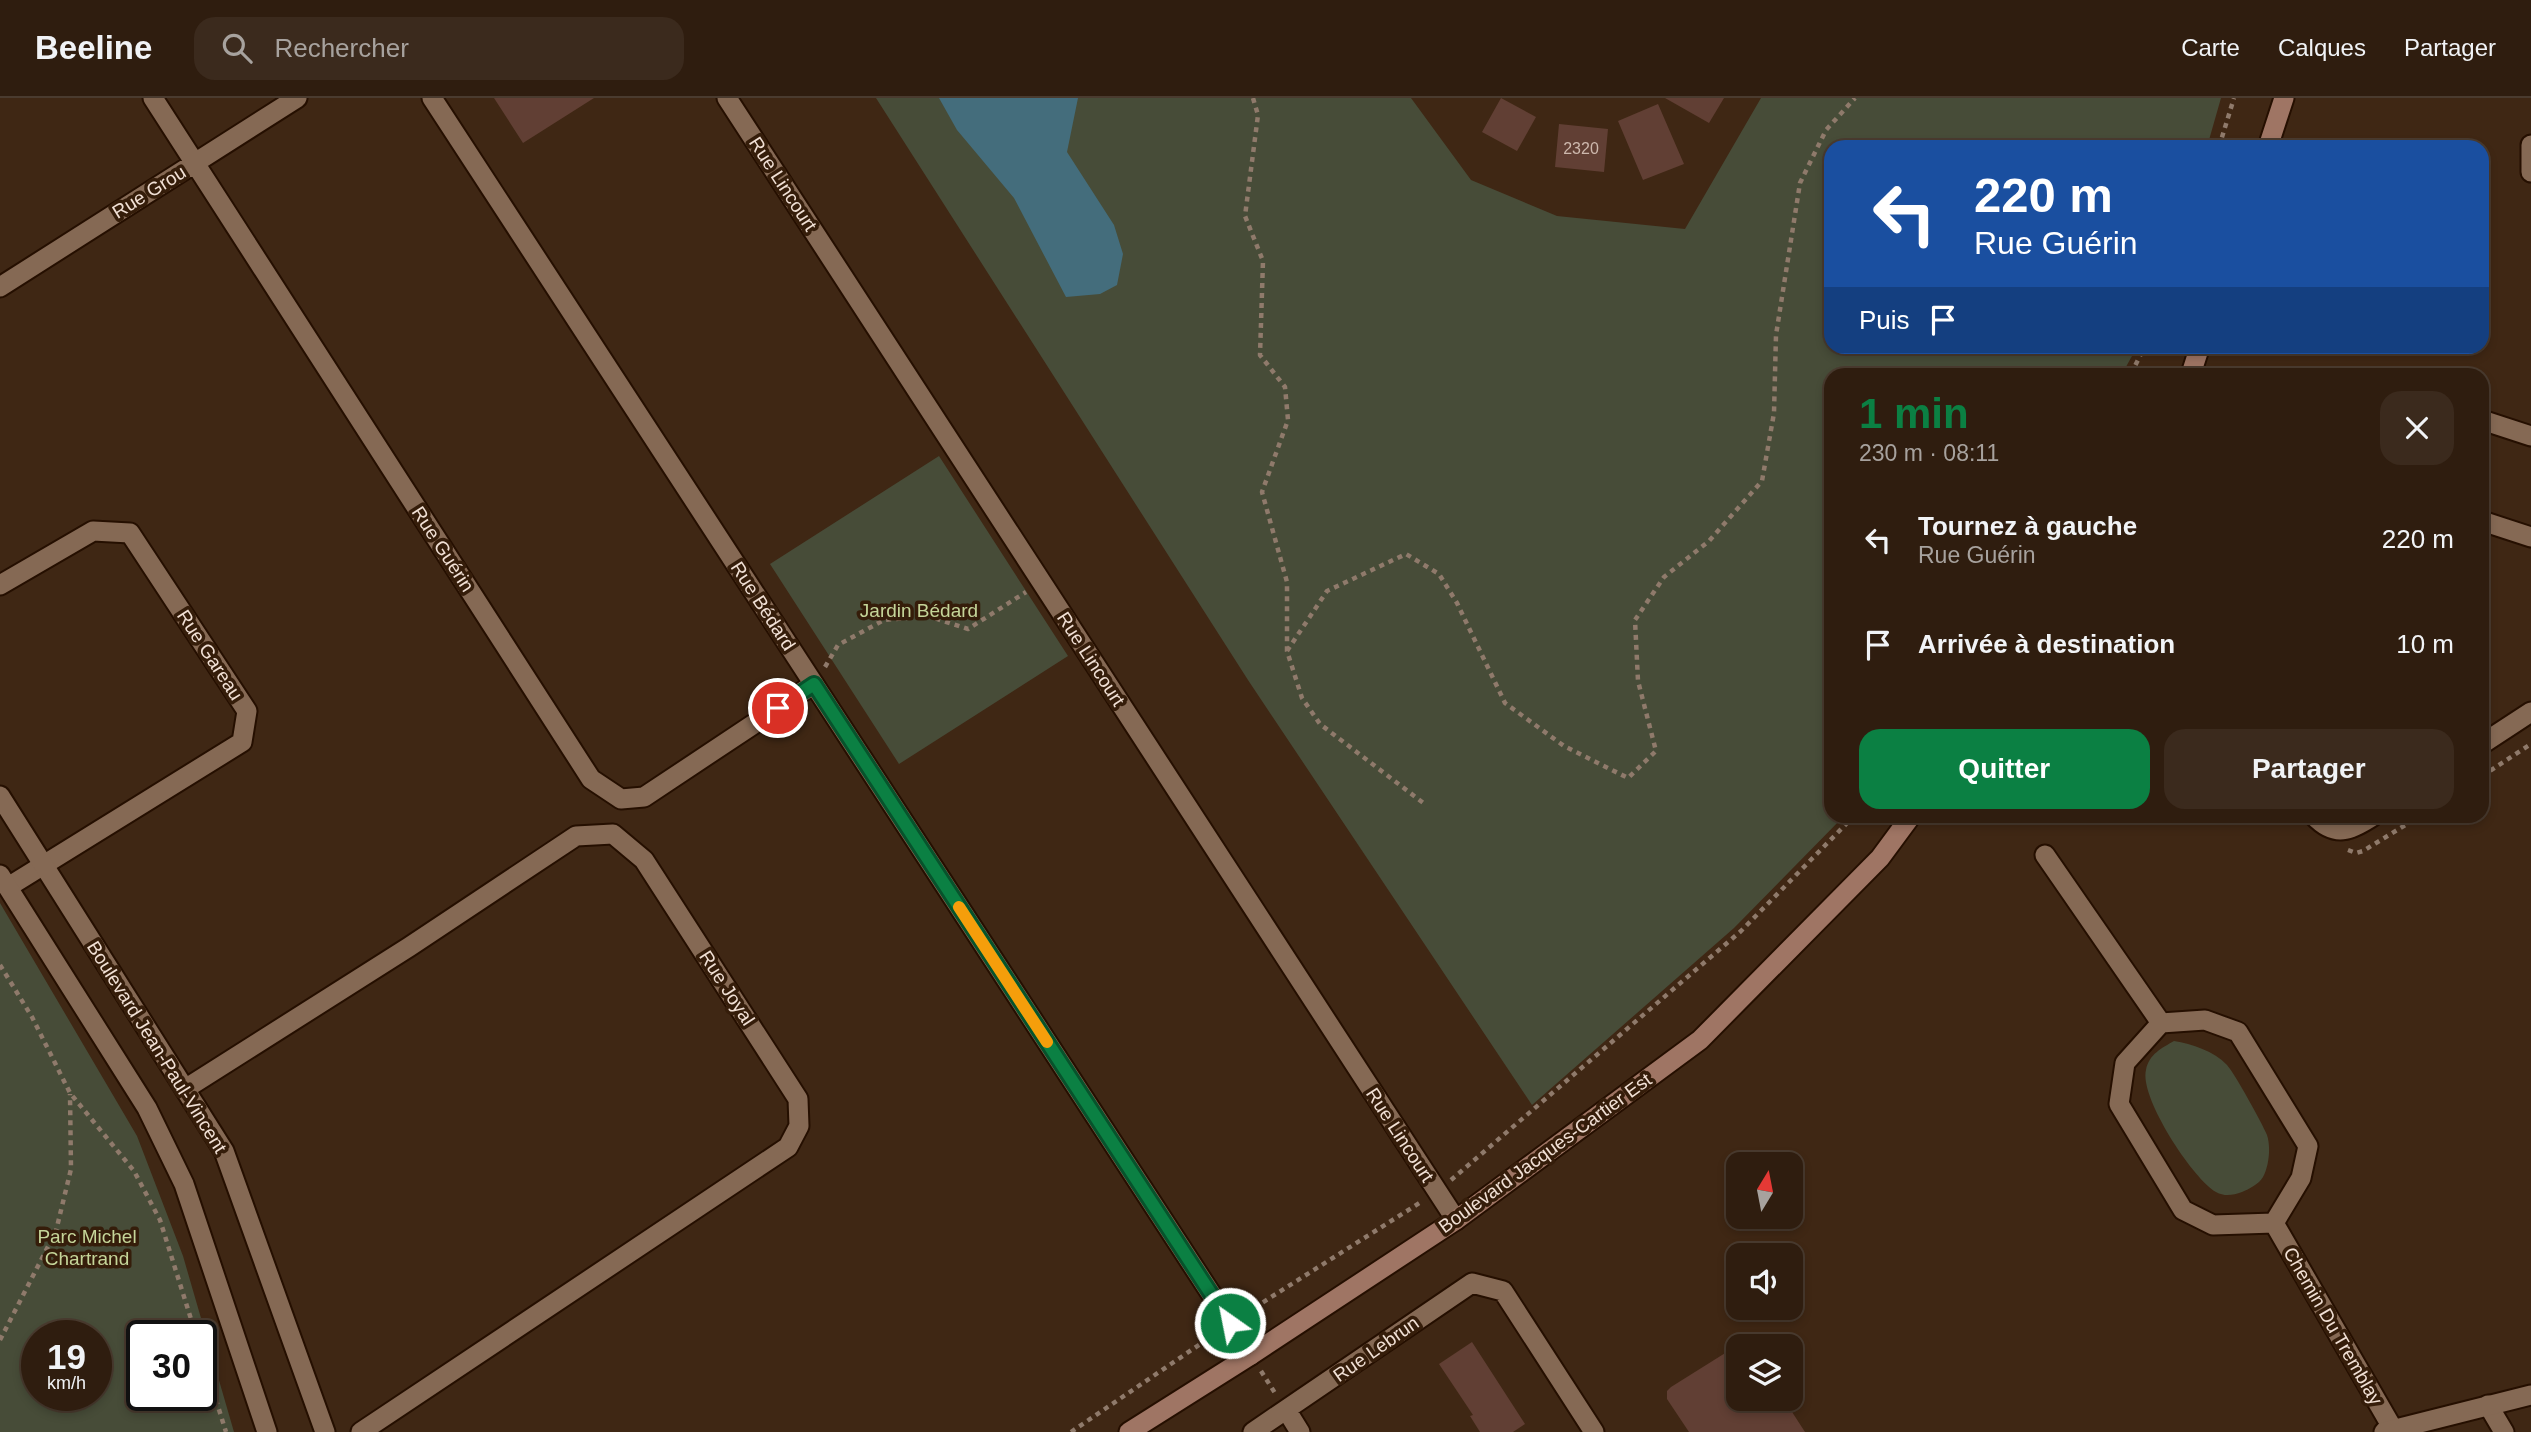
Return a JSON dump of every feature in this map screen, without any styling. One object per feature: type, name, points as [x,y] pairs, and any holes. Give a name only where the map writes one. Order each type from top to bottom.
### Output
[{"type":"main road","points":[[2270,140],[2284,98]]},
{"type":"main road","name":"Boulevard Jacques-Cartier Est","points":[[1129,1432],[1456,1220],[1700,1040],[1880,858],[1906,823]]},
{"type":"street","name":"Rue Guérin","points":[[153,98],[591,779],[621,799],[644,797],[814,684]]},
{"type":"street","name":"Rue Grou","points":[[0,287],[297,98]]},
{"type":"street","name":"Rue Bédard","points":[[432,98],[1251,1355]]},
{"type":"street","name":"Rue Lincourt","points":[[727,98],[1456,1220]]},
{"type":"street","points":[[2531,145],[2531,172]]},
{"type":"street","points":[[2489,423],[2531,436]]},
{"type":"street","points":[[2489,523],[2531,537]]},
{"type":"street","name":"Rue Gareau","points":[[0,585],[93,531],[130,533],[247,711],[242,743],[44,865],[4,881]]},
{"type":"street","points":[[2489,739],[2531,712]]},
{"type":"street","name":"Boulevard Jean-Paul-Vincent","points":[[0,796],[224,1151],[325,1432]]},
{"type":"street","points":[[2322,823],[2338,830],[2354,828],[2362,823]]},
{"type":"street","name":"Rue Joyal","points":[[185,1089],[409,947],[576,836],[613,834],[644,860],[798,1099],[799,1126],[788,1147],[360,1432]]},
{"type":"street","points":[[2045,855],[2161,1023]]},
{"type":"street","points":[[4,881],[147,1108],[184,1184],[267,1432]]},
{"type":"street","points":[[2205,1020],[2238,1032],[2308,1146],[2301,1178],[2274,1223],[2213,1224],[2183,1210],[2119,1104],[2125,1063],[2161,1023],[2205,1020]]},
{"type":"street","name":"Chemin Du Tremblay","points":[[2274,1223],[2389,1431],[2531,1395]]},
{"type":"street","name":"Rue Lebrun","points":[[1253,1432],[1472,1283],[1503,1291],[1594,1432]]},
{"type":"street","points":[[2487,1405],[2504,1432]]},
{"type":"street","points":[[1287,1411],[1300,1432]]},
{"type":"path","points":[[1253,98],[1258,115],[1245,216],[1263,261],[1260,355],[1284,387],[1288,420],[1262,492],[1287,582],[1287,651],[1302,698],[1320,724],[1426,805]]},
{"type":"path","points":[[1287,651],[1327,591],[1406,554],[1439,574],[1457,603],[1504,703],[1564,746],[1628,778],[1656,751],[1638,681],[1635,620],[1664,577],[1709,541],[1762,481],[1773,414],[1776,335],[1800,183],[1826,130],[1855,98]]},
{"type":"path","points":[[2221,140],[2234,98]]},
{"type":"path","points":[[814,684],[838,645],[884,620],[928,616],[968,629],[1041,583]]},
{"type":"path","points":[[2489,771],[2531,744]]},
{"type":"path","name":"Boulevard Jacques-Cartier Est","points":[[1071,1432],[1230,1323],[1437,1192],[1741,931],[1847,823]]},
{"type":"path","points":[[0,965],[32,1017],[70,1093],[134,1171],[160,1220],[191,1320]]},
{"type":"path","points":[[0,1340],[56,1231],[71,1169],[70,1093]]},
{"type":"path","points":[[1251,1355],[1287,1411]]},
{"type":"path","points":[[217,1403],[226,1432]]},
{"type":"green space","points":[[876,98],[1411,98],[1471,180],[1557,216],[1685,229],[1761,98],[2221,98],[2209,140],[1824,140],[1824,354],[2133,354],[2125,368],[1824,368],[1824,823],[1837,823],[1734,928],[1532,1105],[1248,680]]},
{"type":"green space","name":"Jardin Bédard","points":[[939,456],[1068,656],[899,764],[770,564]]},
{"type":"green space","name":"Parc Michel Chartrand","points":[[0,903],[137,1136],[183,1256],[202,1320],[126,1320],[126,1411],[217,1411],[217,1373],[234,1432],[0,1432]]},
{"type":"green space","points":[[2174,1041],[2202,1049],[2227,1065],[2267,1135],[2269,1156],[2265,1173],[2261,1180],[2248,1189],[2226,1195],[2216,1192],[2206,1184],[2182,1155],[2159,1117],[2146,1082],[2146,1070],[2153,1056]]},
{"type":"water","points":[[939,98],[1078,98],[1067,152],[1114,225],[1123,254],[1117,285],[1100,294],[1066,297],[1014,198],[957,130]]},
{"type":"building","points":[[494,98],[594,98],[523,143]]},
{"type":"building","points":[[1501,98],[1536,117],[1517,151],[1482,132]]},
{"type":"building","points":[[1665,98],[1724,98],[1709,123]]},
{"type":"building","points":[[1658,104],[1684,164],[1643,180],[1618,121]]},
{"type":"building","points":[[1559,124],[1608,129],[1604,172],[1555,167]]},
{"type":"building","points":[[1472,1342],[1525,1424],[1513,1432],[1480,1432],[1470,1416],[1473,1415],[1439,1364]]},
{"type":"building","points":[[1726,1353],[1726,1411],[1791,1411],[1805,1432],[1689,1432],[1667,1399],[1667,1391]]},
{"type":"slow traffic","points":[[959,907],[1047,1042]]},
{"type":"route","points":[[778,708],[814,684],[1230,1323]]}]
